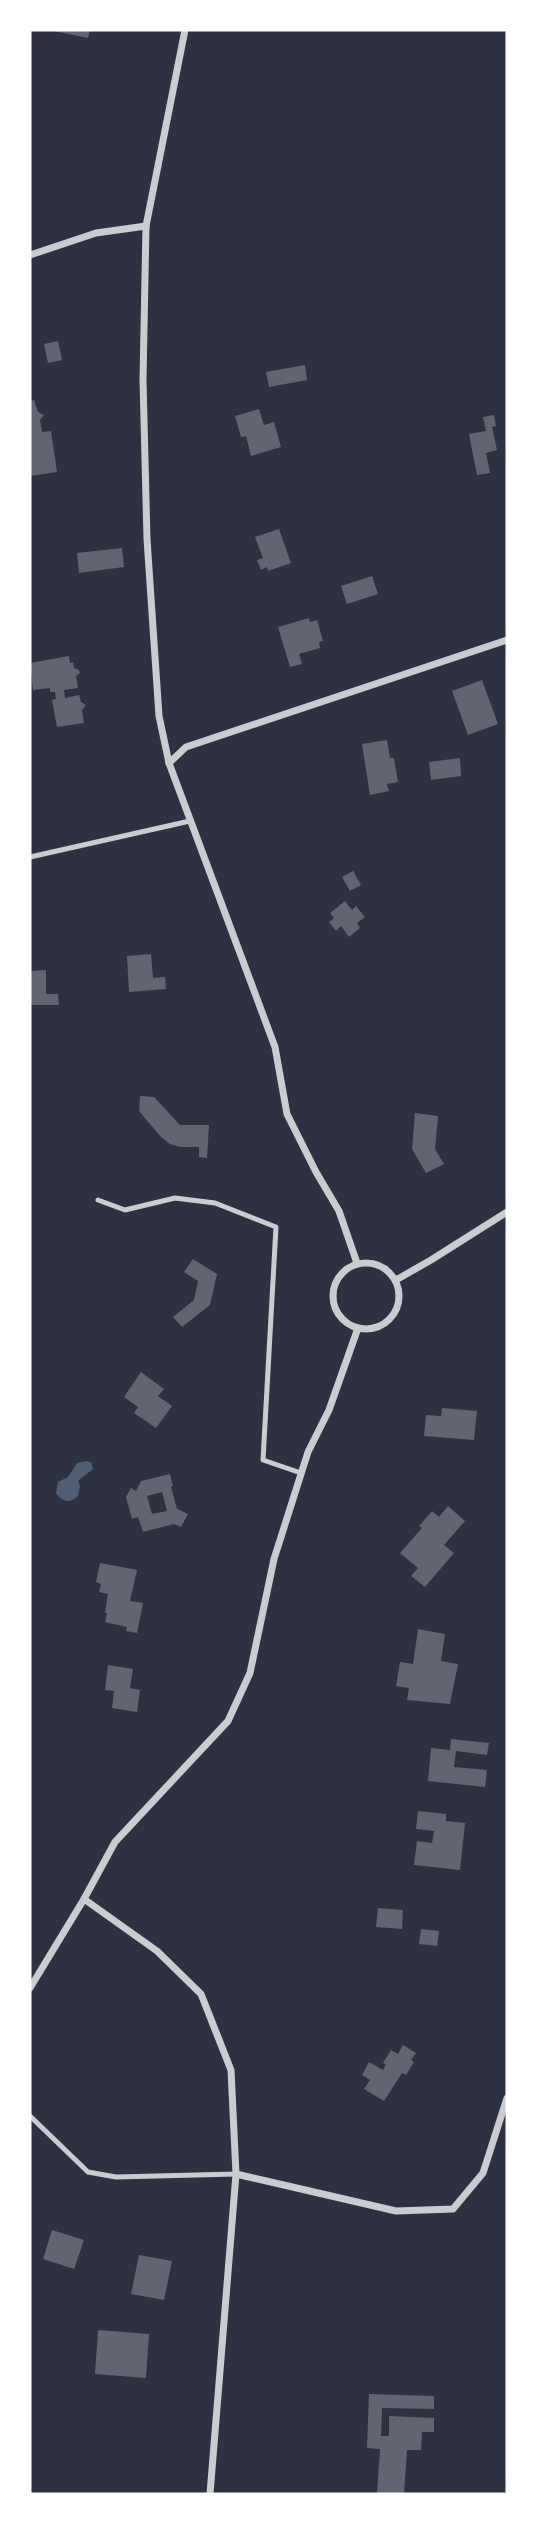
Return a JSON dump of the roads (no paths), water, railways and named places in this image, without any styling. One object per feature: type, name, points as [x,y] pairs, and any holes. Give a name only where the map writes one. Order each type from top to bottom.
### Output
[{"type":"street","points":[[185,30],[146,226],[143,380],[146,539],[159,716],[169,763],[275,1047],[287,1114],[316,1172],[339,1210],[357,1263]]},
{"type":"street","points":[[30,255],[96,233],[146,226]]},
{"type":"street","points":[[169,763],[186,747],[507,640]]},
{"type":"street","points":[[396,1280],[507,1212]]},
{"type":"street","points":[[357,1263],[379,1265],[389,1271],[396,1280],[400,1290],[396,1312],[380,1326],[358,1328],[340,1317],[334,1307],[332,1297],[339,1276],[357,1263]]},
{"type":"street","points":[[30,1988],[85,1899],[115,1842],[228,1721],[250,1673],[274,1559],[301,1473],[308,1452],[329,1410],[358,1328]]},
{"type":"street","points":[[85,1899],[157,1951],[201,1994],[231,2070],[236,2174],[210,2494]]},
{"type":"street","points":[[236,2174],[396,2211],[453,2209],[482,2174],[507,2098]]},
{"type":"lane","points":[[30,857],[190,821]]},
{"type":"lane","points":[[98,1200],[125,1210],[175,1198],[215,1203],[276,1227],[263,1460],[301,1473]]},
{"type":"lane","points":[[30,2116],[88,2172],[116,2177],[236,2174]]},
{"type":"water","points":[[91,1462],[93,1469],[78,1481],[78,1496],[66,1501],[56,1493],[58,1482],[68,1477],[77,1463]]}]
